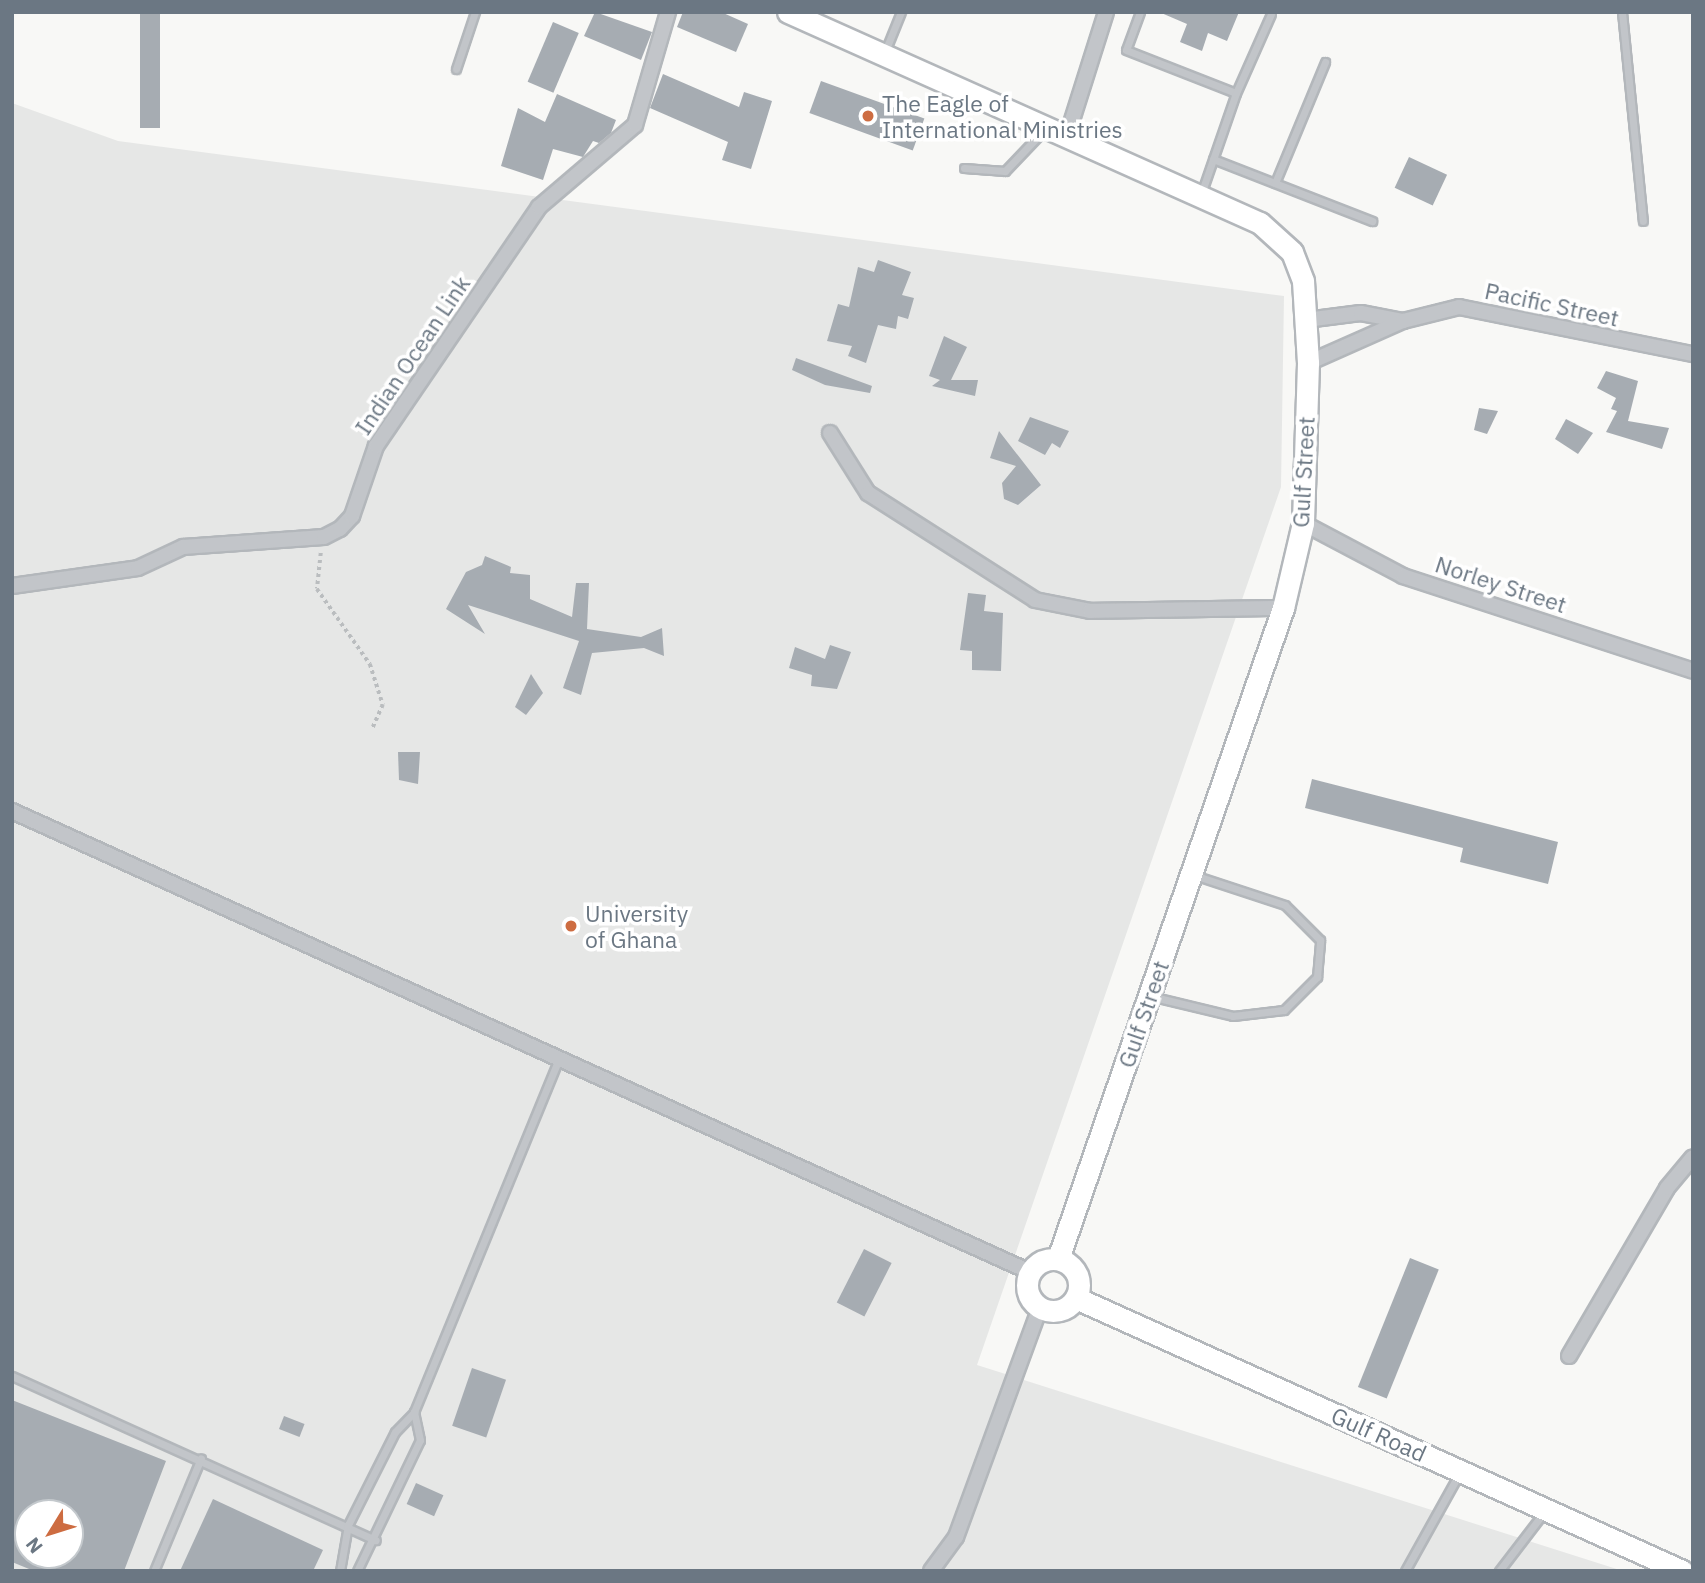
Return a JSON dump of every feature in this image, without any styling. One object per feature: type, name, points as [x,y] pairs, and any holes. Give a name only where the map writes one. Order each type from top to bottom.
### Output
[{"type":"street","name":"Indian Ocean Link","points":[[324,537],[352,516],[376,446],[539,206],[635,125],[668,12]]},
{"type":"street","name":"Gulf Street","points":[[788,12],[1201,195],[1280,236],[1303,281],[1308,363],[1303,523],[1283,608],[1058,1259]]},
{"type":"street","points":[[1067,136],[1106,12]]},
{"type":"street","name":"Pacific Street","points":[[1308,363],[1403,321],[1459,307],[1693,354]]},
{"type":"street","name":"Pacific Street","points":[[1306,320],[1361,313],[1403,321]]},
{"type":"street","points":[[830,433],[867,493],[1035,600],[1090,611],[1283,608]]},
{"type":"street","name":"Norley Street","points":[[1303,523],[1403,576],[1693,671]]},
{"type":"street","points":[[12,586],[138,568],[183,547],[324,537]]},
{"type":"street","points":[[12,811],[1030,1272]]},
{"type":"street","points":[[1569,1356],[1667,1188],[1693,1157]]},
{"type":"street","points":[[1058,1259],[1077,1274],[1076,1298],[1056,1311],[1041,1308],[1029,1296],[1030,1272],[1042,1261],[1058,1259]]},
{"type":"street","name":"Gulf Road","points":[[1076,1298],[1682,1571]]},
{"type":"street","points":[[931,1571],[956,1537],[1041,1308]]},
{"type":"lane","points":[[456,69],[475,12]]},
{"type":"lane","points":[[884,55],[901,12]]},
{"type":"lane","points":[[1140,12],[1126,50],[1236,93]]},
{"type":"lane","points":[[1622,12],[1643,220]]},
{"type":"lane","points":[[1201,195],[1236,93],[1271,14]]},
{"type":"lane","points":[[1275,183],[1325,62]]},
{"type":"lane","points":[[964,168],[1005,171],[1046,127]]},
{"type":"lane","points":[[1213,159],[1372,221]]},
{"type":"lane","points":[[1149,996],[1233,1016],[1284,1010],[1317,977],[1320,940],[1285,905],[1191,874]]},
{"type":"lane","points":[[340,1571],[348,1525],[395,1432],[414,1412],[559,1059]]},
{"type":"lane","points":[[12,1376],[201,1458],[376,1540]]},
{"type":"lane","points":[[357,1571],[376,1540],[420,1440],[414,1412]]},
{"type":"lane","points":[[154,1571],[201,1458]]},
{"type":"lane","points":[[1405,1571],[1460,1471]]},
{"type":"lane","points":[[1499,1571],[1546,1511]]},
{"type":"path","points":[[324,537],[317,589],[370,664],[383,705],[372,730]]},
{"type":"shaded area","name":"University of Ghana","points":[[12,103],[118,141],[1284,296],[1281,487],[977,1365],[1623,1571],[12,1571]]},
{"type":"building","points":[[140,12],[160,12],[160,128],[140,128]]},
{"type":"building","points":[[595,12],[652,32],[641,60],[584,36]]},
{"type":"building","points":[[683,12],[721,12],[748,24],[736,52],[677,27]]},
{"type":"building","points":[[1159,12],[1239,12],[1227,41],[1208,33],[1202,51],[1180,42],[1187,24]]},
{"type":"building","points":[[553,22],[579,33],[553,93],[528,82]]},
{"type":"building","points":[[663,74],[739,107],[744,92],[772,101],[751,169],[722,160],[728,142],[650,108]]},
{"type":"building","points":[[821,81],[924,119],[913,151],[809,113]]},
{"type":"building","points":[[557,94],[616,120],[611,133],[599,143],[593,141],[583,157],[553,149],[543,180],[501,166],[518,108],[545,122]]},
{"type":"building","points":[[1409,157],[1447,175],[1433,206],[1395,188]]},
{"type":"building","points":[[878,260],[911,272],[902,295],[914,298],[908,319],[898,316],[896,329],[878,325],[866,363],[848,356],[852,346],[827,341],[838,304],[849,307],[858,267],[874,272]]},
{"type":"building","points":[[944,336],[967,347],[951,380],[978,380],[975,396],[932,386],[940,380],[929,376]]},
{"type":"building","points":[[796,358],[872,386],[870,393],[825,385],[792,370]]},
{"type":"building","points":[[1606,371],[1638,381],[1628,421],[1669,428],[1662,449],[1606,432],[1617,411],[1611,409],[1616,398],[1597,388]]},
{"type":"building","points":[[1479,408],[1498,411],[1487,434],[1474,430]]},
{"type":"building","points":[[1030,417],[1069,431],[1060,448],[1052,443],[1045,455],[1018,441]]},
{"type":"building","points":[[1566,419],[1593,433],[1578,454],[1555,439]]},
{"type":"building","points":[[999,431],[1041,485],[1018,505],[1004,499],[1002,483],[1016,466],[990,458]]},
{"type":"building","points":[[485,556],[511,567],[510,573],[530,575],[530,599],[572,617],[576,583],[589,583],[587,629],[641,637],[662,628],[664,656],[644,648],[592,653],[581,695],[563,688],[579,641],[468,605],[485,634],[446,609],[466,572],[482,565]]},
{"type":"building","points":[[968,593],[986,595],[984,611],[1003,613],[1001,671],[972,670],[972,651],[960,650]]},
{"type":"building","points":[[830,645],[851,652],[837,689],[811,686],[812,675],[789,668],[795,647],[825,659]]},
{"type":"building","points":[[531,674],[543,693],[526,715],[515,707]]},
{"type":"building","points":[[398,752],[420,752],[418,784],[399,780]]},
{"type":"building","points":[[1312,779],[1558,842],[1548,884],[1460,862],[1463,848],[1305,808]]},
{"type":"building","points":[[864,1249],[892,1263],[864,1317],[837,1302]]},
{"type":"building","points":[[1410,1258],[1439,1270],[1387,1398],[1358,1387]]},
{"type":"building","points":[[472,1368],[506,1380],[486,1437],[452,1426]]},
{"type":"building","points":[[12,1400],[166,1461],[124,1571],[29,1569],[84,1569],[84,1499],[14,1499],[14,1563]]},
{"type":"building","points":[[284,1416],[305,1424],[300,1437],[279,1429]]},
{"type":"building","points":[[416,1483],[443,1495],[434,1516],[407,1504]]},
{"type":"building","points":[[213,1499],[323,1550],[313,1571],[180,1571]]},
{"type":"place","name":"The Eagle of International Ministries","points":[[868,116]]},
{"type":"place","name":"University of Ghana","points":[[571,926]]}]
